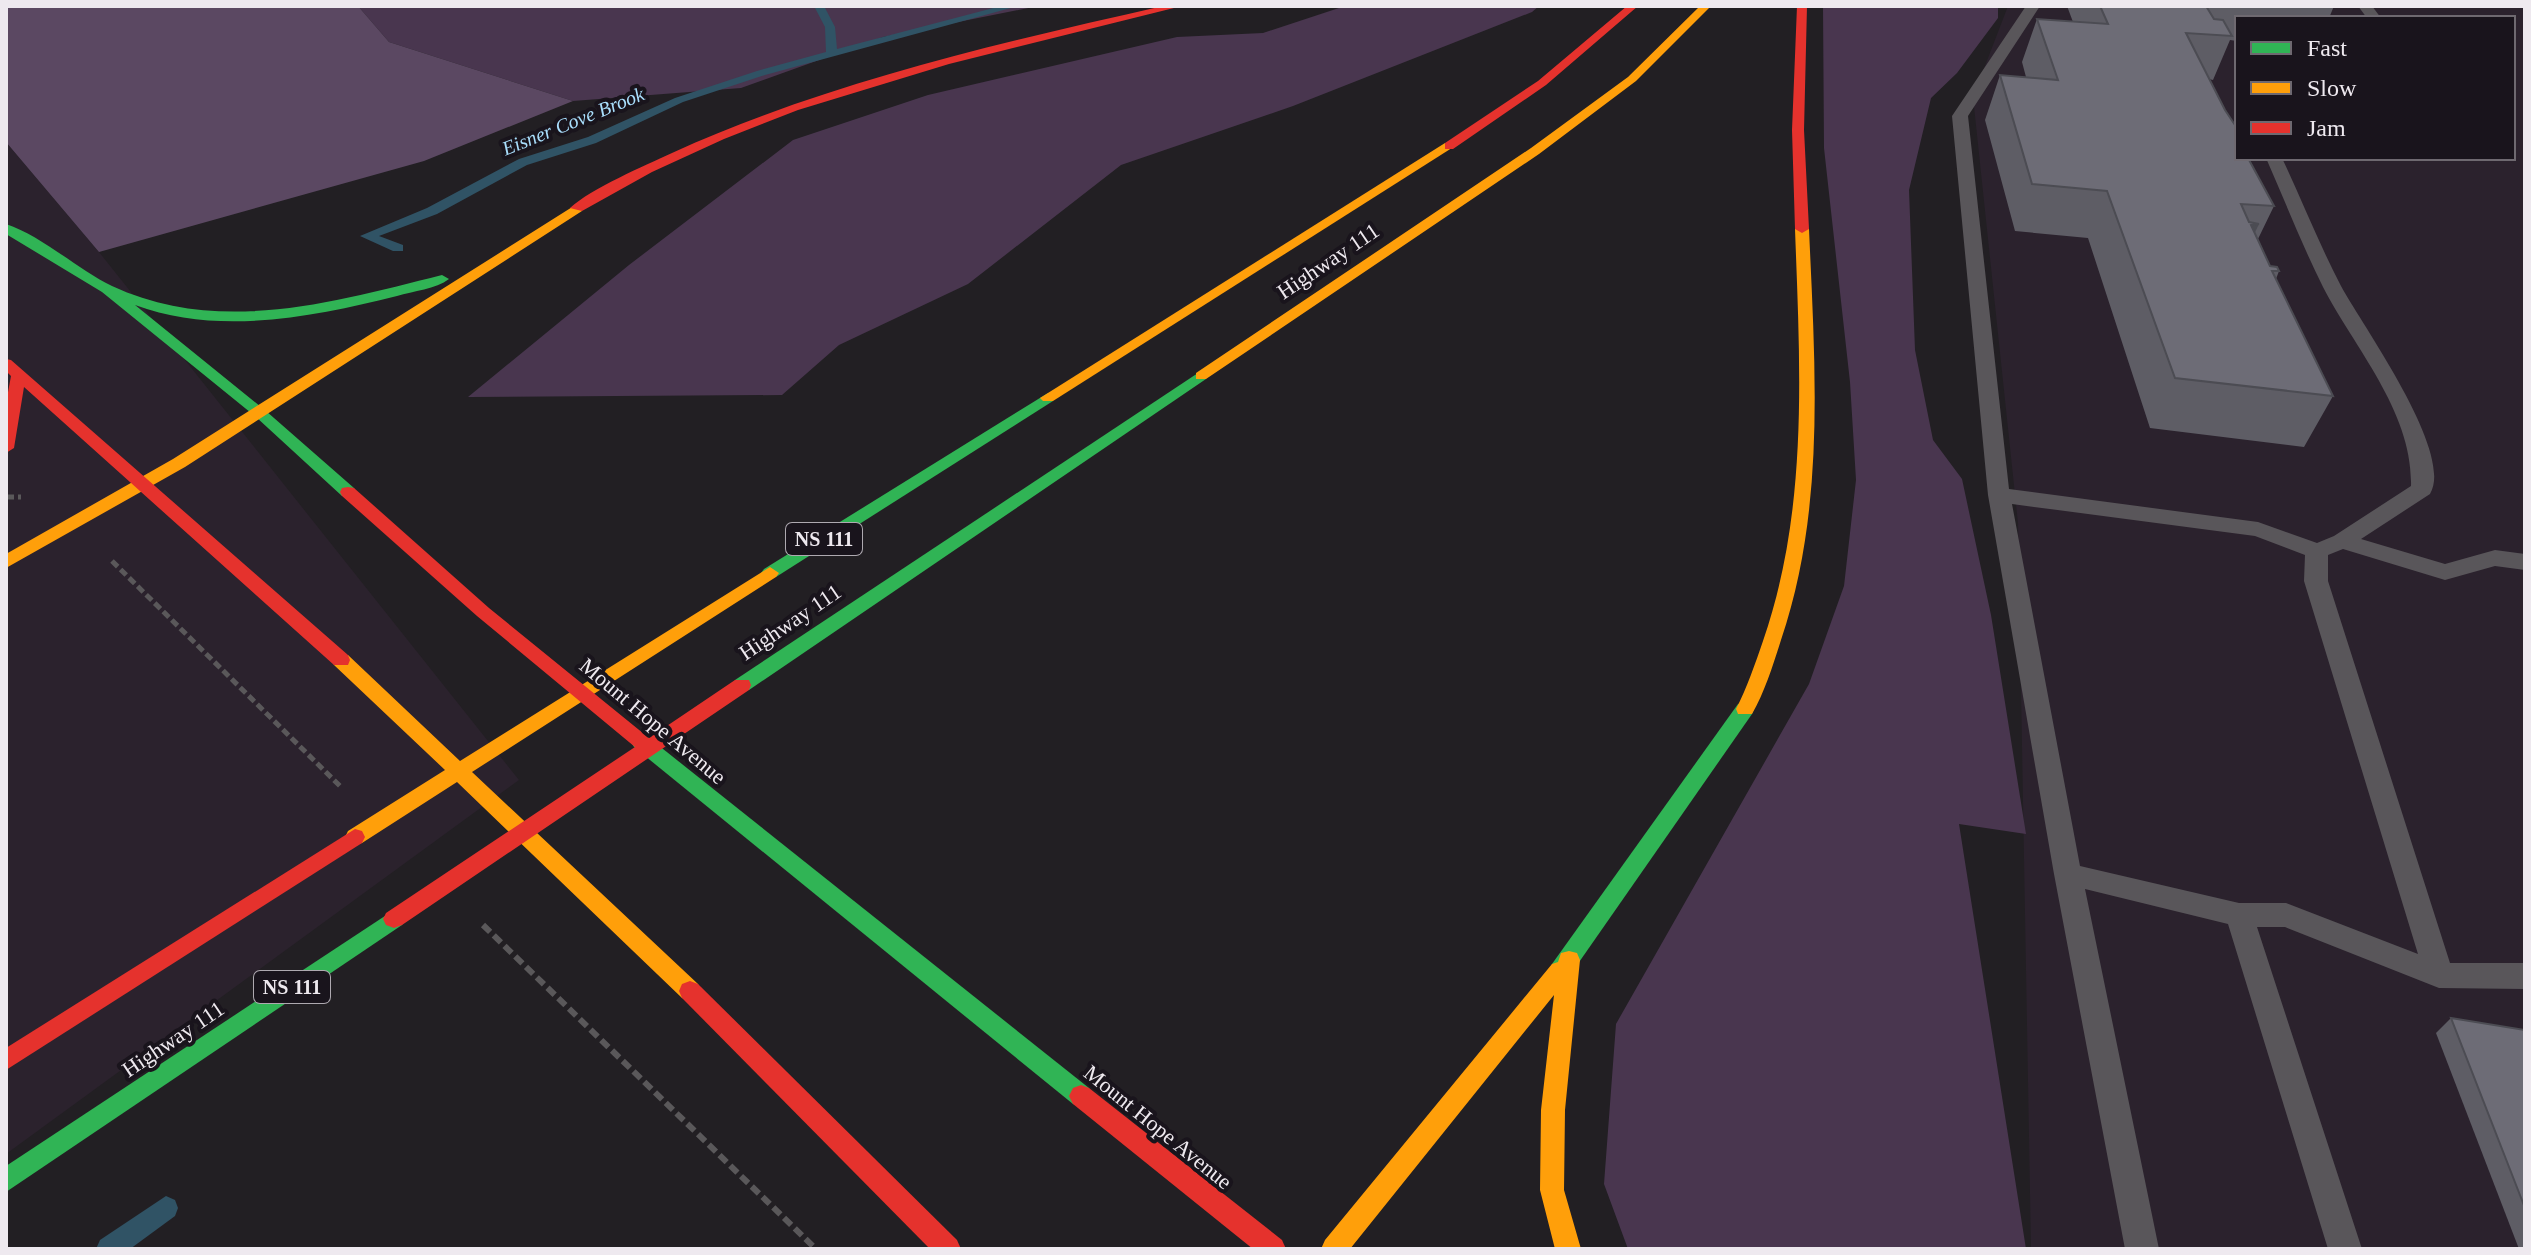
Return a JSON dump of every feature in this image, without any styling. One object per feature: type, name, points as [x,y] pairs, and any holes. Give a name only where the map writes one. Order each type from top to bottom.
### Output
[{"type":"main road","points":[[6,562],[76,526],[261,414],[601,193],[707,139],[764,116],[892,76],[1177,6]]},
{"type":"main road","name":"Highway 111","points":[[6,1060],[796,556],[1439,153],[1542,83],[1633,6]]},
{"type":"main road","name":"Highway 111","points":[[6,1180],[1535,151],[1632,79],[1706,6]]},
{"type":"main road","points":[[1334,1249],[1569,960],[1747,706],[1775,637],[1794,569],[1805,502],[1809,408],[1798,130],[1802,6]]},
{"type":"main road","name":"Mount Hope Avenue","points":[[6,228],[107,289],[261,414],[483,612],[752,834],[1273,1249]]},
{"type":"main road","points":[[107,289],[180,314],[278,316],[359,302],[483,268]]},
{"type":"main road","points":[[6,448],[12,370]]},
{"type":"main road","points":[[12,370],[366,682],[456,771],[628,929],[948,1249]]},
{"type":"main road","points":[[1568,1249],[1552,1190],[1553,1110],[1569,960]]},
{"type":"lane","points":[[2033,6],[1960,116],[1999,495],[2068,874],[2142,1249]]},
{"type":"lane","points":[[1999,495],[2258,529],[2317,551],[2342,541],[2422,489],[2425,474],[2401,404],[2332,286],[2275,160]]},
{"type":"lane","points":[[2342,541],[2445,572],[2495,558],[2525,562]]},
{"type":"lane","points":[[2317,551],[2316,581],[2439,975]]},
{"type":"lane","points":[[2068,874],[2239,915],[2286,915],[2439,975],[2525,976]]},
{"type":"lane","points":[[2239,915],[2345,1249]]},
{"type":"path","points":[[6,497],[33,497],[76,526],[283,729]]},
{"type":"path","points":[[549,991],[816,1249]]},
{"type":"shaded area","points":[[6,6],[358,6],[389,42],[573,101],[424,161],[99,252],[6,142]]},
{"type":"shaded area","points":[[358,6],[1038,6],[883,37],[741,88],[573,101],[389,42]]},
{"type":"shaded area","points":[[1345,6],[1539,6],[1532,12],[1293,106],[1121,165],[968,284],[839,345],[782,395],[468,397],[629,265],[793,140],[928,95],[1177,37],[1263,33]]},
{"type":"shaded area","points":[[1823,6],[1998,6],[1998,18],[1957,73],[1931,98],[1909,190],[1915,350],[1933,440],[1962,479],[1991,615],[2026,834],[1959,824],[2026,1249],[1628,1249],[1604,1184],[1616,1024],[1809,684],[1844,586],[1856,480],[1850,382],[1824,148]]},
{"type":"shaded area","points":[[2008,6],[2525,6],[2525,1249],[2031,1249],[2018,523],[1973,97]]},
{"type":"shaded area","points":[[6,142],[99,252],[519,780],[6,1154]]},
{"type":"building","points":[[2100,6],[2206,6],[2214,19],[2223,20],[2232,36],[2186,33],[2235,125],[2235,160],[2249,160],[2274,206],[2241,204],[2249,222],[2259,224],[2251,225],[2270,266],[2277,267],[2279,271],[2272,271],[2333,396],[2175,378],[2107,191],[2032,184],[2000,75],[2058,80],[2037,19],[2108,24]]},
{"type":"building","points":[[2451,1018],[2525,1030],[2525,1208]]},
{"type":"waterway","name":"Eisner Cove Brook","points":[[819,6],[830,27],[832,54]]},
{"type":"waterway","name":"Eisner Cove Brook","points":[[398,248],[367,236],[432,211],[523,162],[592,140],[679,100],[761,73],[1013,6]]},
{"type":"waterway","name":"Eisner Cove Brook","points":[[109,1249],[166,1208]]},
{"type":"traffic: fast","points":[[6,228],[107,289],[261,414],[348,492]]},
{"type":"traffic: fast","points":[[107,289],[154,307],[183,314],[249,316],[282,314],[346,303],[442,279]]},
{"type":"traffic: fast","points":[[742,685],[1201,376]]},
{"type":"traffic: fast","points":[[770,573],[1048,398]]},
{"type":"traffic: fast","points":[[1560,971],[1745,709]]},
{"type":"traffic: fast","points":[[641,742],[1081,1096]]},
{"type":"traffic: fast","points":[[6,1180],[394,919]]},
{"type":"traffic: slow","points":[[1201,376],[1535,151],[1632,79],[1706,6]]},
{"type":"traffic: slow","points":[[1048,398],[1449,146]]},
{"type":"traffic: slow","points":[[6,562],[179,463],[577,208]]},
{"type":"traffic: slow","points":[[1745,709],[1784,607],[1796,554],[1803,501],[1808,392],[1802,229]]},
{"type":"traffic: slow","points":[[355,837],[770,573]]},
{"type":"traffic: slow","points":[[341,660],[690,991]]},
{"type":"traffic: slow","points":[[1568,1249],[1552,1190],[1553,1110],[1569,960]]},
{"type":"traffic: slow","points":[[1334,1249],[1560,971]]},
{"type":"traffic: jam","points":[[577,208],[647,169],[719,136],[793,108],[945,62],[1177,6]]},
{"type":"traffic: jam","points":[[1449,146],[1542,83],[1633,6]]},
{"type":"traffic: jam","points":[[1802,6],[1798,130],[1802,229]]},
{"type":"traffic: jam","points":[[6,363],[341,660]]},
{"type":"traffic: jam","points":[[6,448],[18,377]]},
{"type":"traffic: jam","points":[[348,492],[483,612],[641,742]]},
{"type":"traffic: jam","points":[[394,919],[742,685]]},
{"type":"traffic: jam","points":[[6,1060],[355,837]]},
{"type":"traffic: jam","points":[[690,991],[948,1249]]},
{"type":"traffic: jam","points":[[1081,1096],[1273,1249]]}]
